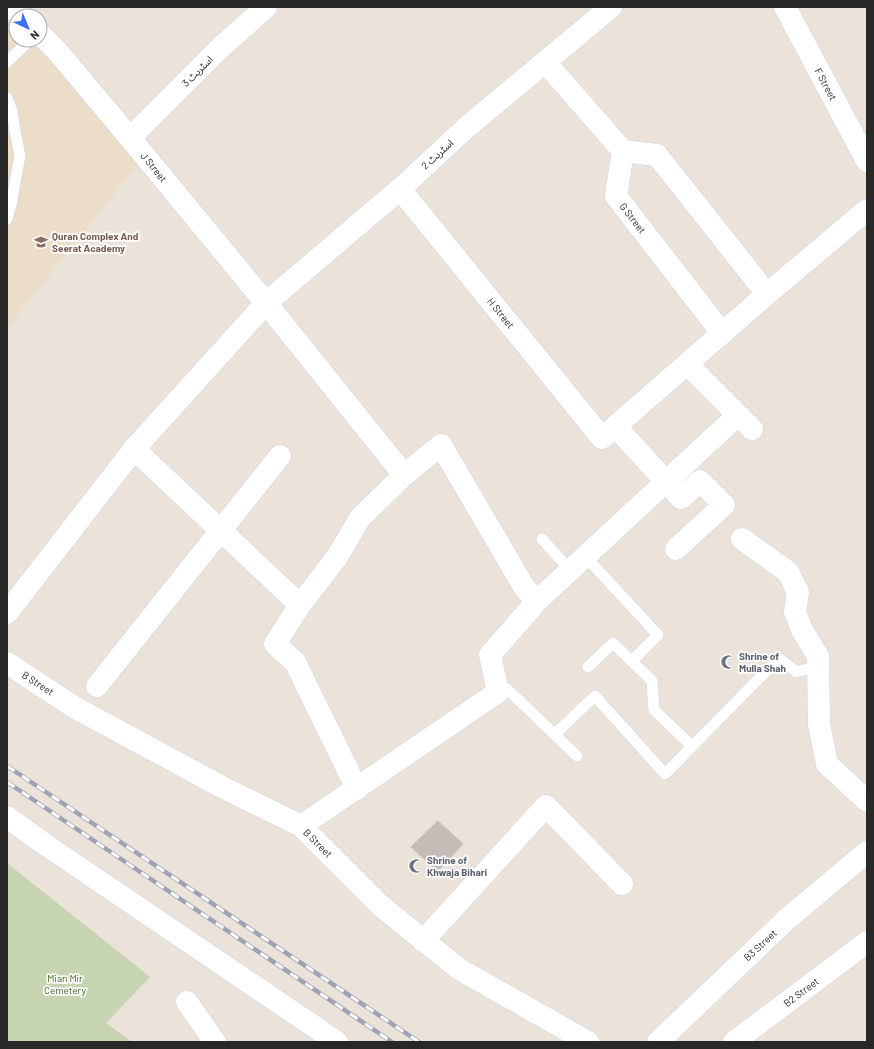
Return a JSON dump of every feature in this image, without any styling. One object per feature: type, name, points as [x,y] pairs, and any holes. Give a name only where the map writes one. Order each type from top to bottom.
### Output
[{"type":"street","name":"اسٹریٹ 3","points":[[130,138],[220,48],[266,7]]},
{"type":"street","name":"اسٹریٹ 2","points":[[7,613],[134,449],[266,303],[400,189],[467,127],[611,7]]},
{"type":"street","name":"F Street","points":[[785,7],[867,161]]},
{"type":"street","name":"J Street","points":[[48,42],[130,138],[266,303],[404,475]]},
{"type":"street","points":[[545,62],[623,151],[657,156],[767,294]]},
{"type":"street","name":"G Street","points":[[623,151],[616,196],[722,333]]},
{"type":"street","name":"H Street","points":[[400,189],[609,433],[666,482],[681,498],[700,481],[724,505],[676,549]]},
{"type":"street","points":[[609,433],[767,294],[867,210]]},
{"type":"street","points":[[301,826],[498,692],[490,656],[537,601],[666,482],[745,422],[687,364]]},
{"type":"street","points":[[356,789],[296,662],[275,644],[300,605],[338,557],[360,518],[404,475],[441,445],[524,587],[537,601]]},
{"type":"street","points":[[134,449],[300,605]]},
{"type":"street","points":[[97,686],[280,456]]},
{"type":"street","points":[[742,538],[788,572],[798,592],[794,612],[802,630],[818,656],[819,724],[827,764],[867,801]]},
{"type":"street","name":"B Street","points":[[7,663],[74,707],[222,787],[301,826],[381,906],[459,969],[588,1042]]},
{"type":"street","points":[[423,940],[546,806],[622,884]]},
{"type":"street","points":[[7,817],[43,843],[337,1042]]},
{"type":"street","name":"B3 Street","points":[[658,1042],[786,920],[867,852]]},
{"type":"street","name":"B2 Street","points":[[734,1042],[867,942]]},
{"type":"street","points":[[187,1002],[215,1042]]},
{"type":"lane","points":[[7,62],[22,48]]},
{"type":"lane","points":[[7,98],[12,112],[20,156],[12,201],[7,219]]},
{"type":"lane","points":[[542,539],[578,563],[658,635],[632,661]]},
{"type":"lane","points":[[588,667],[613,643],[652,681],[654,710],[692,746]]},
{"type":"lane","points":[[555,734],[595,696],[665,774],[721,715],[779,658],[796,672],[818,666]]},
{"type":"lane","points":[[498,692],[507,689],[577,756]]},
{"type":"shaded area","name":"Quran Complex And Seerat Academy","points":[[7,7],[8,48],[45,48],[145,155],[7,328]]},
{"type":"green space","name":"Mian Mir Cemetery","points":[[7,863],[150,977],[106,1023],[132,1042],[7,1042]]},
{"type":"building","points":[[438,821],[463,844],[438,871],[411,847]]},
{"type":"railway","points":[[7,766],[419,1042]]},
{"type":"railway","points":[[7,782],[392,1042]]},
{"type":"place","name":"Quran Complex And Seerat Academy","points":[[41,242]]},
{"type":"place","name":"Shrine of Mulla Shah","points":[[728,662]]},
{"type":"place","name":"Shrine of Khwaja Bihari","points":[[416,866]]}]
